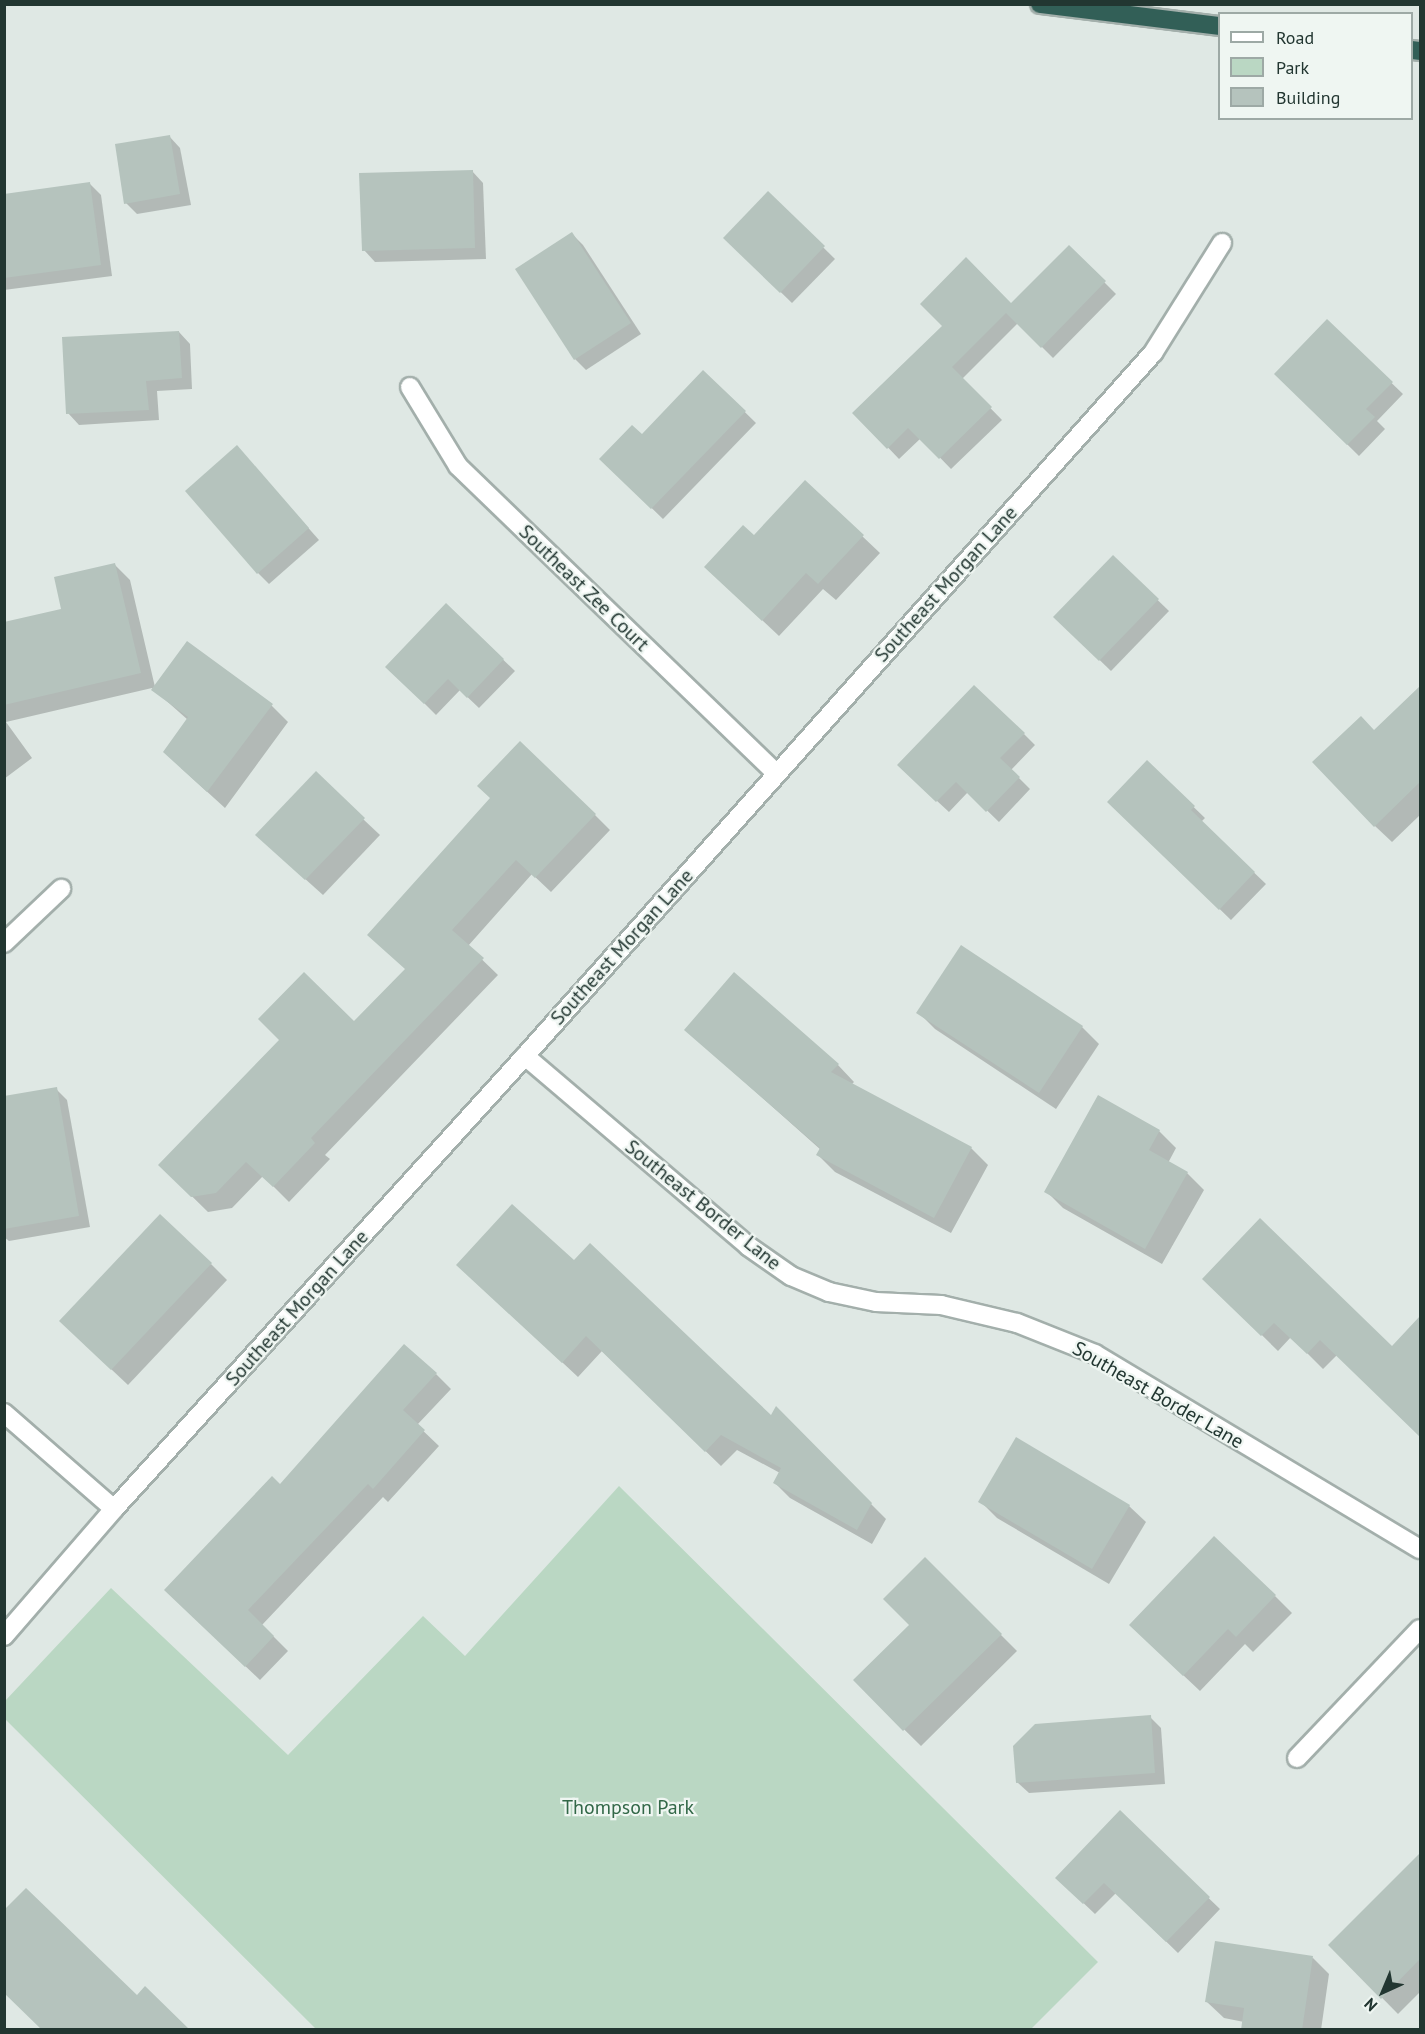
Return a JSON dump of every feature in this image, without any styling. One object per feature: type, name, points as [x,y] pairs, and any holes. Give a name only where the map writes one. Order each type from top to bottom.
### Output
[{"type":"highway","points":[[1040,4],[1218,26]]},
{"type":"street","name":"Southeast Morgan Lane","points":[[4,1636],[114,1509],[525,1056],[1153,353],[1222,243]]},
{"type":"street","name":"Southeast Zee Court","points":[[410,387],[458,466],[776,773]]},
{"type":"street","points":[[4,943],[61,889]]},
{"type":"street","name":"Southeast Border Lane","points":[[525,1056],[748,1246],[792,1276],[829,1292],[876,1302],[941,1305],[1017,1323],[1095,1354],[1420,1549]]},
{"type":"street","points":[[4,1413],[114,1509]]},
{"type":"street","points":[[1297,1758],[1420,1629]]},
{"type":"green space","name":"Thompson Park","points":[[619,1486],[1098,1962],[1031,2029],[316,2029],[5,1719],[5,1701],[111,1588],[288,1755],[423,1616],[465,1656]]},
{"type":"building","points":[[170,135],[180,194],[124,204],[115,144]]},
{"type":"building","points":[[473,170],[475,248],[362,251],[359,173]]},
{"type":"building","points":[[90,182],[101,265],[4,278],[4,194]]},
{"type":"building","points":[[768,191],[825,246],[780,293],[723,238]]},
{"type":"building","points":[[572,232],[631,323],[574,360],[515,269]]},
{"type":"building","points":[[1069,245],[1106,281],[1041,348],[1006,313],[952,367],[992,407],[939,459],[908,428],[887,449],[852,413],[942,326],[920,304],[966,257],[1011,303]]},
{"type":"building","points":[[1327,319],[1393,382],[1366,409],[1375,417],[1347,445],[1274,374]]},
{"type":"building","points":[[179,331],[182,378],[146,381],[149,410],[66,414],[62,337]]},
{"type":"building","points":[[703,370],[746,411],[651,509],[599,459],[632,425],[642,434]]},
{"type":"building","points":[[237,445],[309,528],[257,574],[185,491]]},
{"type":"building","points":[[805,480],[864,535],[818,584],[806,573],[762,621],[704,567],[743,525],[754,535]]},
{"type":"building","points":[[1113,555],[1159,599],[1099,661],[1053,617]]},
{"type":"building","points":[[115,563],[141,673],[4,705],[4,622],[61,609],[54,577]]},
{"type":"building","points":[[446,603],[504,659],[467,698],[448,679],[424,704],[385,667]]},
{"type":"building","points":[[187,641],[273,704],[207,792],[163,752],[188,717],[151,690]]},
{"type":"building","points":[[974,685],[1025,733],[1000,758],[1020,777],[986,812],[956,782],[936,802],[897,765]]},
{"type":"building","points":[[1420,686],[1420,782],[1374,827],[1312,762],[1361,716],[1374,730]]},
{"type":"building","points":[[520,741],[596,814],[535,878],[516,860],[452,930],[484,958],[311,1138],[315,1143],[273,1187],[246,1162],[216,1193],[191,1197],[158,1165],[279,1040],[258,1019],[304,972],[354,1021],[405,969],[367,935],[490,798],[477,786]]},
{"type":"building","points":[[1147,760],[1195,806],[1191,810],[1255,872],[1219,910],[1107,802]]},
{"type":"building","points":[[316,771],[365,818],[305,880],[255,835]]},
{"type":"building","points":[[961,945],[1083,1026],[1039,1093],[916,1013]]},
{"type":"building","points":[[734,972],[839,1064],[831,1072],[972,1147],[934,1218],[816,1155],[820,1148],[684,1030]]},
{"type":"building","points":[[57,1087],[79,1216],[4,1229],[4,1096]]},
{"type":"building","points":[[1098,1095],[1160,1130],[1149,1150],[1188,1172],[1145,1249],[1044,1192]]},
{"type":"building","points":[[512,1204],[574,1260],[590,1243],[771,1415],[776,1406],[872,1503],[857,1530],[773,1483],[781,1468],[721,1435],[705,1452],[586,1336],[562,1363],[456,1265]]},
{"type":"building","points":[[160,1214],[212,1263],[111,1370],[59,1321]]},
{"type":"building","points":[[1260,1218],[1392,1346],[1420,1316],[1420,1437],[1320,1340],[1307,1354],[1274,1323],[1261,1336],[1202,1279]]},
{"type":"building","points":[[404,1344],[437,1373],[403,1410],[425,1430],[373,1489],[368,1484],[248,1610],[274,1636],[245,1667],[164,1590],[272,1476],[280,1484]]},
{"type":"building","points":[[1016,1437],[1130,1505],[1092,1569],[978,1502]]},
{"type":"building","points":[[1214,1536],[1276,1595],[1236,1637],[1228,1629],[1183,1676],[1129,1625]]},
{"type":"building","points":[[925,1557],[1002,1634],[903,1731],[853,1680],[909,1625],[883,1599]]},
{"type":"building","points":[[1151,1715],[1155,1773],[1016,1783],[1013,1746],[1035,1724]]},
{"type":"building","points":[[1120,1810],[1210,1897],[1166,1942],[1104,1883],[1083,1904],[1055,1878]]},
{"type":"building","points":[[1420,1853],[1420,1959],[1381,1999],[1328,1945]]},
{"type":"building","points":[[26,1888],[137,1995],[145,1986],[190,2030],[42,2030],[4,1993],[4,1910]]},
{"type":"building","points":[[1215,1941],[1313,1956],[1302,2030],[1241,2030],[1244,2008],[1205,2002]]}]
